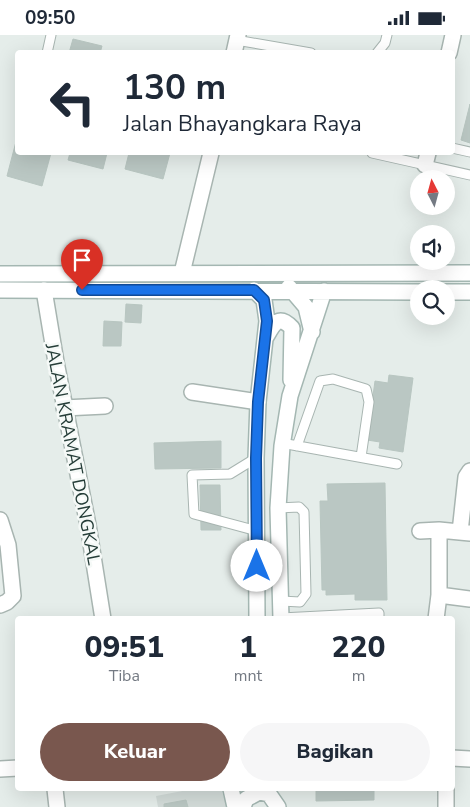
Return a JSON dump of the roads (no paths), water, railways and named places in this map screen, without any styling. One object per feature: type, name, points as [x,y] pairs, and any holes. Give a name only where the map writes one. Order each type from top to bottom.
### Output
[{"type":"main road","points":[[450,50],[453,35]]},
{"type":"main road","points":[[182,273],[211,155]]},
{"type":"main road","points":[[1,282],[182,273],[470,273]]},
{"type":"main road","points":[[272,273],[294,291],[306,307],[312,332]]},
{"type":"main road","points":[[1,282],[44,290],[410,292]]},
{"type":"main road","name":"JALAN KRAMAT DONGKAL","points":[[44,290],[64,408],[88,525],[103,616]]},
{"type":"main road","points":[[254,290],[264,300],[267,321],[258,402],[256,458],[258,616]]},
{"type":"main road","points":[[290,396],[324,291]]},
{"type":"main road","points":[[455,292],[470,292]]},
{"type":"main road","points":[[266,338],[274,323],[280,320],[292,328],[290,396],[282,446],[278,507],[281,616]]},
{"type":"main road","points":[[192,392],[258,402]]},
{"type":"main road","points":[[64,408],[105,406]]},
{"type":"main road","points":[[420,531],[439,530],[465,533],[466,477],[470,471]]},
{"type":"main road","points":[[0,520],[8,545],[13,596],[8,602],[0,605]]},
{"type":"main road","points":[[436,616],[439,595],[439,530]]},
{"type":"main road","points":[[439,595],[470,599]]},
{"type":"main road","points":[[455,758],[470,759]]},
{"type":"main road","points":[[0,771],[15,768]]},
{"type":"main road","points":[[55,791],[57,807]]},
{"type":"main road","points":[[232,791],[236,807],[259,792],[269,794],[280,807]]},
{"type":"main road","points":[[280,807],[281,791]]},
{"type":"main road","points":[[446,791],[446,807]]},
{"type":"lane","points":[[48,50],[51,35]]},
{"type":"lane","points":[[379,50],[385,43],[387,35]]},
{"type":"lane","points":[[236,42],[291,50]]},
{"type":"lane","points":[[455,149],[470,152]]},
{"type":"lane","points":[[390,155],[427,159],[470,175]]},
{"type":"lane","points":[[297,446],[320,381],[333,379],[366,389],[369,402],[361,457]]},
{"type":"lane","points":[[282,446],[287,444],[397,463]]},
{"type":"lane","points":[[256,458],[230,474],[192,475],[194,514],[257,531]]},
{"type":"lane","points":[[278,507],[299,507],[304,512],[306,594],[300,602],[281,601]]},
{"type":"lane","points":[[320,616],[379,613],[379,616]]}]
